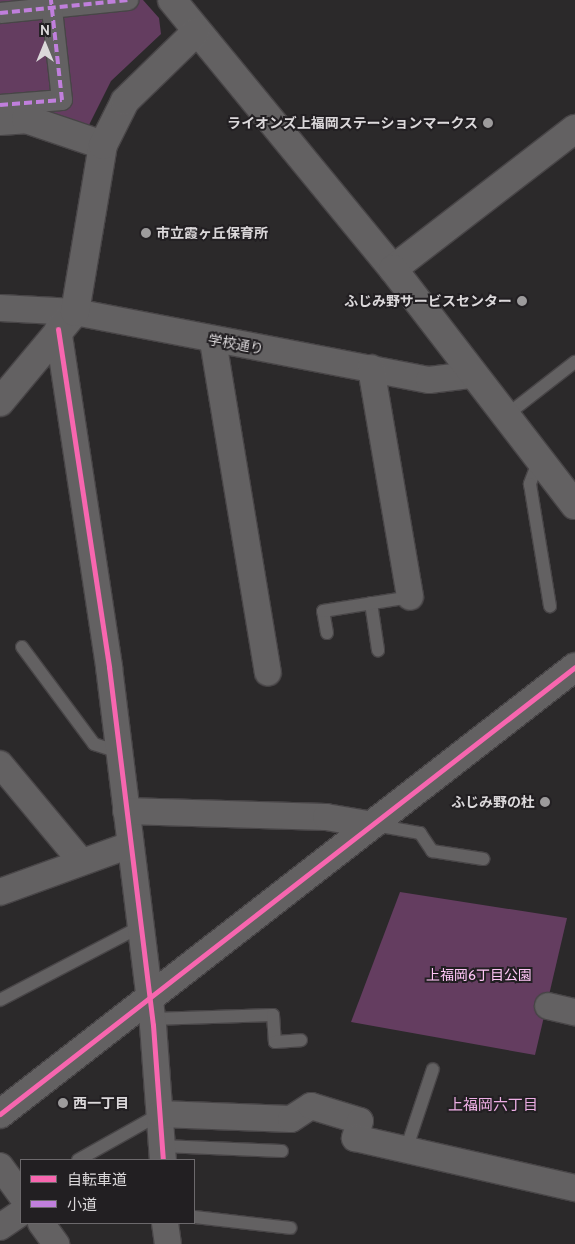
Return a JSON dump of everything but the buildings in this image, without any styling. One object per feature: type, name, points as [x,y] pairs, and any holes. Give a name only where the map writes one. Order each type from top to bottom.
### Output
[{"type":"street","points":[[0,13],[51,4],[128,0]]},
{"type":"street","points":[[172,0],[195,33],[393,269],[470,375],[575,505]]},
{"type":"street","points":[[0,105],[62,100],[51,4]]},
{"type":"street","points":[[162,1153],[151,1010],[138,928],[130,845],[67,320],[103,145],[125,102],[195,33]]},
{"type":"street","points":[[0,121],[26,119],[103,145]]},
{"type":"street","points":[[393,269],[575,129]]},
{"type":"street","name":"学校通り","points":[[0,308],[67,320],[213,341],[371,368],[429,380],[470,375]]},
{"type":"street","points":[[0,402],[67,320]]},
{"type":"street","points":[[213,341],[268,672]]},
{"type":"street","points":[[371,368],[410,596]]},
{"type":"street","points":[[0,1114],[151,1010],[373,825],[575,667]]},
{"type":"street","points":[[0,764],[80,860]]},
{"type":"street","points":[[126,811],[326,817],[373,825]]},
{"type":"street","points":[[0,892],[80,860],[130,845]]},
{"type":"street","points":[[548,1006],[575,1012]]},
{"type":"street","points":[[160,1114],[291,1119],[311,1106],[360,1120],[355,1138],[575,1188]]},
{"type":"street","points":[[0,1166],[20,1194]]},
{"type":"street","points":[[0,1227],[20,1214]]},
{"type":"street","points":[[42,1224],[56,1244]]},
{"type":"street","points":[[165,1224],[168,1244]]},
{"type":"lane","points":[[504,417],[575,362]]},
{"type":"lane","points":[[539,460],[530,484],[550,606]]},
{"type":"lane","points":[[327,633],[323,611],[410,596]]},
{"type":"lane","points":[[371,603],[378,650]]},
{"type":"lane","points":[[22,647],[94,744],[119,752]]},
{"type":"lane","points":[[373,825],[420,833],[432,850],[483,858]]},
{"type":"lane","points":[[0,1000],[138,928]]},
{"type":"lane","points":[[151,1010],[273,1015],[275,1042],[301,1040]]},
{"type":"lane","points":[[406,1150],[433,1069]]},
{"type":"lane","points":[[80,1159],[160,1114]]},
{"type":"lane","points":[[162,1153],[282,1151]]},
{"type":"lane","points":[[195,1217],[290,1228]]},
{"type":"green space","points":[[0,0],[143,0],[159,18],[161,34],[111,81],[89,125],[26,105],[0,107]]},
{"type":"green space","name":"上福岡6丁目公園","points":[[400,892],[567,918],[535,1055],[351,1022]]},
{"type":"marked path","points":[[0,105],[62,100],[51,0]]},
{"type":"marked path","points":[[0,13],[128,0]]},
{"type":"cycle path","points":[[58,329],[109,667],[153,1025],[163,1159]]},
{"type":"cycle path","points":[[0,1114],[575,667]]},
{"type":"place","name":"ライオンズ上福岡ステーションマークス","points":[[488,123]]},
{"type":"place","name":"市立霞ヶ丘保育所","points":[[146,233]]},
{"type":"place","name":"ふじみ野サービスセンター","points":[[522,301]]},
{"type":"place","name":"ふじみ野の杜","points":[[545,802]]},
{"type":"place","name":"西一丁目","points":[[63,1103]]},
{"type":"district","name":"上福岡六丁目","points":[[493,1106]]}]
